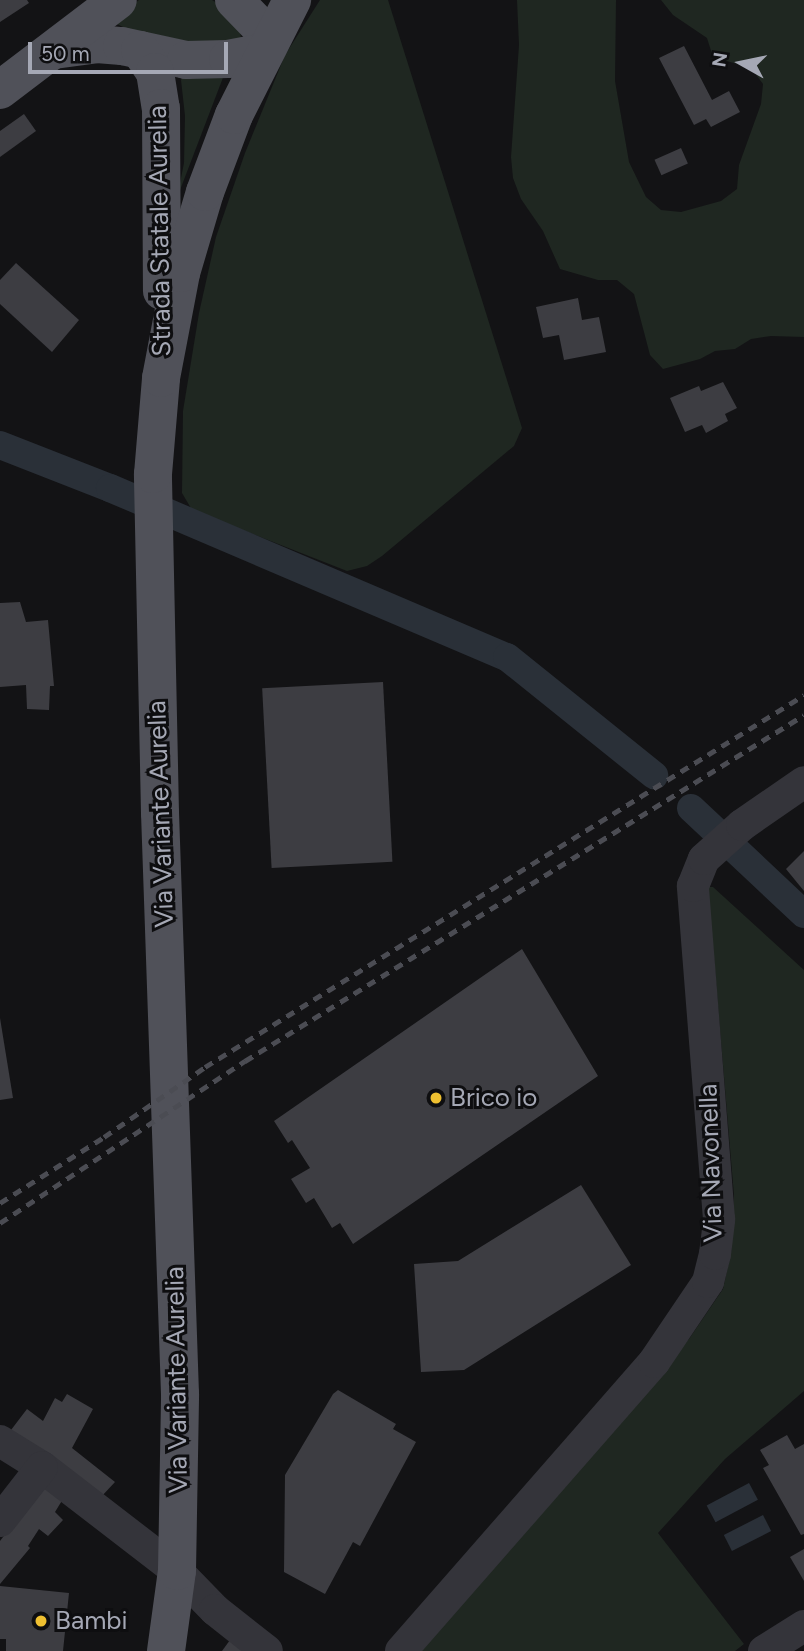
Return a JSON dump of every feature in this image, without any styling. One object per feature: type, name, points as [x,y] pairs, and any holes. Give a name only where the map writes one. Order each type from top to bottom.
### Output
[{"type":"main road","points":[[0,90],[118,0]]},
{"type":"main road","points":[[54,50],[97,44],[186,60],[228,59],[268,45],[234,0]]},
{"type":"main road","name":"Via Variante Aurelia","points":[[166,1651],[177,1571],[180,1394],[169,1124],[153,474],[162,374],[181,273],[205,192],[234,115],[292,0]]},
{"type":"main road","name":"Strada Statale Aurelia","points":[[140,50],[155,72],[161,108],[162,374]]},
{"type":"street","name":"Via Navonella","points":[[401,1651],[654,1362],[708,1282],[719,1219],[693,886],[704,859],[742,825],[804,782]]},
{"type":"street","points":[[0,1441],[42,1467],[177,1571],[215,1610],[267,1651]]},
{"type":"street","points":[[0,1521],[42,1467]]},
{"type":"street","points":[[764,1651],[804,1626]]},
{"type":"shaded area","points":[[139,0],[212,0],[222,6],[240,28],[241,40],[226,49],[127,29],[111,21]]},
{"type":"shaded area","points":[[320,0],[388,0],[522,428],[514,446],[382,556],[367,566],[347,571],[192,510],[182,493],[183,411],[199,313],[216,237],[245,153],[285,55]]},
{"type":"shaded area","points":[[517,0],[616,0],[615,81],[629,162],[646,197],[661,210],[681,212],[721,201],[737,189],[739,165],[761,104],[763,84],[751,68],[713,57],[707,38],[673,15],[661,0],[804,0],[804,337],[771,336],[751,339],[735,349],[715,351],[700,359],[663,369],[650,355],[634,294],[617,280],[598,280],[560,269],[543,231],[521,199],[513,178],[511,157],[519,45]]},
{"type":"shaded area","points":[[184,74],[224,75],[177,198],[184,163],[185,116],[181,80]]},
{"type":"shaded area","points":[[708,887],[713,887],[804,970],[804,1391],[725,1459],[658,1533],[744,1644],[735,1651],[413,1651],[689,1339],[723,1289],[731,1253],[734,1195]]},
{"type":"shaded area","points":[[749,1483],[758,1500],[716,1522],[707,1506]]},
{"type":"shaded area","points":[[763,1515],[771,1531],[732,1551],[724,1535]]},
{"type":"building","points":[[0,0],[27,0],[29,3],[0,22]]},
{"type":"building","points":[[684,46],[712,100],[729,91],[740,112],[711,127],[706,119],[694,125],[659,58]]},
{"type":"building","points":[[24,114],[36,131],[0,157],[0,131]]},
{"type":"building","points":[[681,148],[688,164],[661,175],[655,160]]},
{"type":"building","points":[[16,263],[79,320],[52,352],[0,304],[0,280]]},
{"type":"building","points":[[578,298],[582,320],[599,317],[606,352],[564,360],[559,335],[543,338],[536,307]]},
{"type":"building","points":[[723,382],[737,408],[725,414],[728,421],[706,433],[702,425],[685,432],[670,398],[699,386],[701,391]]},
{"type":"building","points":[[20,602],[26,622],[48,620],[54,686],[50,686],[49,710],[27,709],[26,685],[0,687],[0,603]]},
{"type":"building","points":[[383,682],[392,862],[272,868],[262,688]]},
{"type":"building","points":[[804,851],[804,891],[786,869]]},
{"type":"building","name":"Brico io","points":[[522,949],[598,1076],[353,1244],[340,1223],[332,1228],[314,1198],[306,1203],[291,1179],[310,1168],[292,1140],[288,1143],[274,1121]]},
{"type":"building","points":[[0,1018],[13,1098],[0,1100]]},
{"type":"building","points":[[581,1185],[631,1265],[464,1370],[421,1372],[414,1264],[458,1261]]},
{"type":"building","points":[[338,1390],[396,1424],[393,1429],[416,1442],[360,1546],[353,1542],[325,1594],[284,1572],[285,1475],[333,1394]]},
{"type":"building","points":[[67,1394],[93,1409],[72,1448],[115,1482],[101,1497],[11,1430],[27,1409],[43,1421],[55,1398],[62,1402]]},
{"type":"building","points":[[787,1435],[795,1449],[804,1444],[804,1534],[801,1535],[763,1468],[769,1465],[760,1450]]},
{"type":"building","points":[[45,1481],[66,1494],[55,1512],[63,1520],[48,1536],[39,1529],[28,1546],[30,1548],[0,1584],[0,1541]]},
{"type":"building","points":[[804,1549],[804,1581],[790,1557]]},
{"type":"building","points":[[0,1586],[69,1593],[63,1651],[6,1651],[6,1639],[0,1639]]},
{"type":"building","points":[[230,1640],[245,1651],[222,1651]]},
{"type":"waterway","points":[[0,445],[110,488],[507,657],[654,775]]},
{"type":"waterway","points":[[691,808],[804,914]]},
{"type":"railway","points":[[0,1203],[104,1137],[205,1067],[804,695]]},
{"type":"railway","points":[[0,1223],[245,1061],[804,715]]},
{"type":"place","name":"Brico io","points":[[436,1098]]},
{"type":"place","name":"Bambi","points":[[41,1621]]}]
